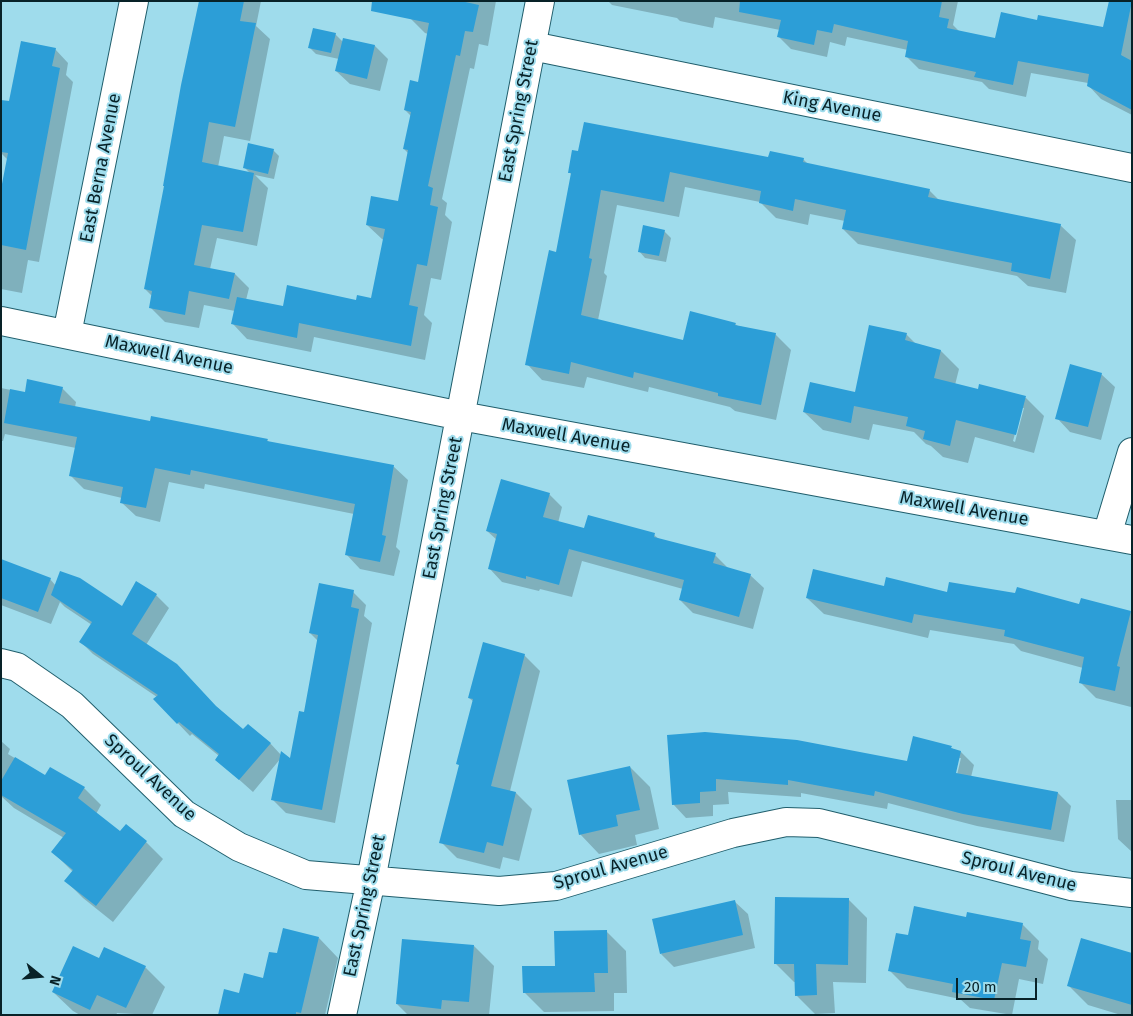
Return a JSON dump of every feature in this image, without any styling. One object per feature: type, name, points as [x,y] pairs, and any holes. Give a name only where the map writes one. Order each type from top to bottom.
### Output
[{"type":"street","name":"East Berna Avenue","points":[[67,334],[134,1]]},
{"type":"street","name":"East Spring Street","points":[[342,1015],[371,880],[540,1]]},
{"type":"street","name":"King Avenue","points":[[532,46],[1132,168]]},
{"type":"street","name":"Maxwell Avenue","points":[[1,321],[460,416],[1119,538]]},
{"type":"street","points":[[1119,538],[1132,452]]},
{"type":"street","name":"Sproul Avenue","points":[[1,663],[17,667],[72,705],[184,814],[239,847],[306,875],[499,890],[556,886],[733,833],[786,822],[819,823],[975,860],[1071,886],[1132,893]]},
{"type":"building","points":[[199,1],[244,1],[240,21],[256,23],[235,127],[209,122],[202,162],[254,173],[243,232],[202,225],[194,265],[235,273],[229,299],[189,291],[185,315],[149,308],[152,291],[144,289],[181,85]]},
{"type":"building","points":[[372,1],[461,1],[479,5],[473,32],[465,31],[460,56],[456,55],[428,186],[433,188],[430,205],[438,207],[427,266],[417,264],[409,305],[418,307],[411,346],[299,323],[297,338],[231,324],[237,297],[283,306],[287,285],[356,300],[357,295],[371,298],[385,229],[366,225],[371,196],[398,201],[408,150],[403,149],[411,112],[404,110],[410,80],[418,82],[429,23],[371,11]]},
{"type":"building","points":[[740,1],[942,1],[939,17],[949,19],[947,28],[995,38],[1001,12],[1037,20],[1038,15],[1103,27],[1109,1],[1132,1],[1121,55],[1132,61],[1132,110],[1087,86],[1089,74],[1018,61],[1013,85],[974,77],[976,72],[905,57],[908,41],[834,24],[832,33],[817,30],[814,45],[777,37],[781,20],[739,12]]},
{"type":"building","points":[[313,28],[336,33],[331,53],[308,48]]},
{"type":"building","points":[[343,38],[375,45],[367,79],[335,71]]},
{"type":"building","points":[[21,41],[56,48],[52,66],[60,68],[26,250],[1,245],[1,189],[8,153],[1,152],[1,100],[9,101]]},
{"type":"building","points":[[584,122],[768,157],[770,151],[804,158],[803,162],[930,189],[928,197],[1061,224],[1050,279],[1011,271],[1012,263],[842,229],[846,210],[795,199],[793,211],[759,203],[761,191],[670,172],[664,202],[601,190],[589,258],[592,259],[581,315],[683,340],[690,311],[736,323],[735,325],[776,333],[761,405],[718,396],[718,393],[634,372],[633,378],[571,362],[569,374],[525,365],[549,250],[556,252],[571,173],[568,173],[572,150],[578,151]]},
{"type":"building","points":[[248,143],[274,149],[268,174],[243,168]]},
{"type":"building","points":[[643,225],[665,230],[659,256],[638,252]]},
{"type":"building","points":[[869,325],[907,333],[905,340],[941,350],[934,378],[978,389],[979,384],[1026,396],[1016,435],[956,420],[950,446],[923,439],[925,431],[906,426],[908,417],[854,406],[851,423],[803,412],[810,382],[855,392]]},
{"type":"building","points":[[1070,364],[1102,373],[1088,427],[1055,419]]},
{"type":"building","points":[[27,379],[63,387],[59,403],[150,421],[151,416],[268,439],[267,441],[394,465],[382,535],[386,536],[380,562],[345,555],[355,504],[191,470],[190,475],[155,468],[146,508],[120,503],[123,487],[69,476],[77,437],[4,423],[10,389],[25,392]]},
{"type":"building","points":[[501,479],[550,493],[543,517],[584,528],[588,515],[655,533],[654,537],[716,553],[713,563],[751,574],[739,617],[679,600],[684,580],[569,549],[559,585],[526,576],[526,579],[488,569],[497,534],[486,531]]},
{"type":"building","points":[[1,559],[51,578],[38,612],[1,598]]},
{"type":"building","points":[[813,569],[884,586],[886,577],[947,592],[949,582],[1015,593],[1017,587],[1079,604],[1081,598],[1131,611],[1117,666],[1120,667],[1115,691],[1079,683],[1084,657],[1004,636],[1005,630],[914,614],[912,623],[806,598]]},
{"type":"building","points":[[60,571],[80,578],[122,606],[136,581],[157,594],[132,634],[177,664],[216,706],[243,729],[248,724],[271,743],[239,780],[215,760],[219,754],[179,722],[177,724],[153,699],[158,695],[79,642],[92,622],[51,595]]},
{"type":"building","points":[[319,583],[354,590],[351,607],[359,609],[322,810],[271,800],[281,751],[290,758],[299,711],[304,712],[318,635],[309,633]]},
{"type":"building","points":[[483,642],[525,654],[491,786],[516,792],[503,846],[487,842],[484,853],[439,843],[459,765],[456,764],[473,699],[468,698]]},
{"type":"building","points":[[705,732],[797,740],[907,761],[913,736],[952,746],[951,748],[961,751],[956,773],[1058,792],[1051,830],[963,814],[875,791],[874,796],[788,780],[788,785],[716,779],[716,791],[700,792],[700,803],[672,805],[667,735]]},
{"type":"building","points":[[15,757],[45,775],[50,767],[85,787],[78,798],[120,831],[126,824],[147,841],[96,906],[64,881],[73,870],[51,852],[66,833],[1,795],[1,781]]},
{"type":"building","points":[[630,766],[640,810],[616,815],[618,826],[579,835],[567,780]]},
{"type":"building","points":[[775,897],[849,898],[848,965],[816,964],[817,995],[795,996],[794,964],[774,964]]},
{"type":"building","points":[[735,900],[743,935],[660,954],[652,919]]},
{"type":"building","points":[[914,906],[966,917],[967,912],[1023,923],[1020,939],[1031,941],[1026,967],[1002,963],[994,1000],[952,992],[953,984],[888,971],[896,933],[908,935]]},
{"type":"building","points":[[283,928],[319,937],[301,1013],[296,1012],[296,1015],[218,1015],[224,989],[239,993],[244,973],[263,978],[269,952],[277,953]]},
{"type":"building","points":[[607,930],[608,973],[594,973],[595,992],[523,993],[522,966],[555,966],[554,931]]},
{"type":"building","points":[[1081,938],[1132,953],[1132,1005],[1067,986]]},
{"type":"building","points":[[402,939],[474,945],[469,1002],[442,1000],[441,1009],[396,1004]]},
{"type":"building","points":[[73,946],[99,958],[104,947],[146,966],[126,1008],[97,995],[90,1010],[52,992]]}]
